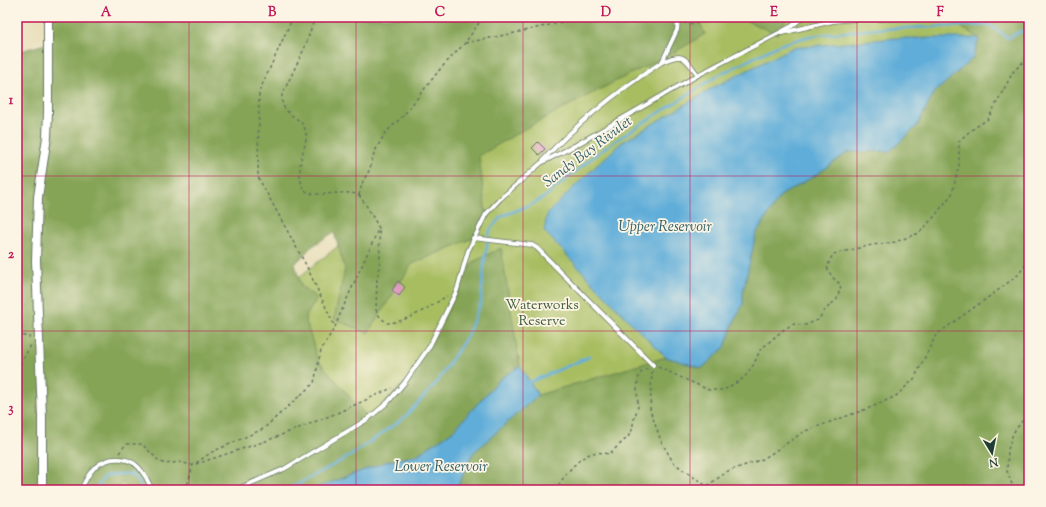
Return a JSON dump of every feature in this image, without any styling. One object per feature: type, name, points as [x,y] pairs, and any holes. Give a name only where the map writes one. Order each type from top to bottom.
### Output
[{"type":"street","points":[[42,490],[42,417],[36,254],[38,197],[48,112],[48,17]]},
{"type":"lane","points":[[541,163],[576,145],[698,75],[792,26],[803,17]]},
{"type":"lane","points":[[777,34],[852,18],[988,18]]},
{"type":"lane","points":[[662,62],[677,30],[678,21]]},
{"type":"lane","points":[[235,490],[284,469],[368,419],[388,402],[405,382],[429,347],[457,290],[468,251],[486,214],[500,199],[541,163],[556,146],[581,124],[662,62],[672,58],[681,57],[685,59],[698,75]]},
{"type":"lane","points":[[473,238],[532,244],[653,365]]},
{"type":"lane","points":[[81,490],[93,469],[103,462],[123,458],[133,463],[143,472],[152,490]]},
{"type":"path","points":[[293,17],[258,92],[258,177],[306,265],[335,327]]},
{"type":"path","points":[[314,17],[305,47],[282,95],[281,102],[288,113],[304,127],[306,132],[301,161],[300,183],[304,191],[315,194],[352,192],[359,195],[366,205],[380,228],[380,261],[377,279],[376,310],[380,317],[387,323],[408,318],[457,290]]},
{"type":"path","points":[[359,195],[363,181],[370,169],[374,153],[385,132],[403,116],[441,68],[465,43],[483,17]]},
{"type":"path","points":[[465,43],[584,17]]},
{"type":"path","points":[[678,21],[690,24],[732,17]]},
{"type":"path","points":[[988,18],[1014,17]]},
{"type":"path","points":[[653,365],[709,390],[724,390],[744,378],[754,364],[760,350],[783,330],[793,324],[806,325],[818,320],[825,310],[837,299],[841,285],[832,277],[827,267],[833,254],[872,245],[894,242],[919,233],[952,194],[959,165],[959,141],[970,131],[988,119],[1013,72],[1029,56]]},
{"type":"path","points":[[186,490],[193,465],[212,452],[263,429],[314,383],[321,350],[335,327],[380,228]]},
{"type":"path","points":[[707,486],[728,471],[763,459],[805,431],[872,408],[896,396],[914,379],[936,335],[997,291],[1018,274],[1029,260]]},
{"type":"path","points":[[17,369],[32,344]]},
{"type":"path","points":[[653,365],[650,410],[661,441],[673,462],[707,486],[708,490]]},
{"type":"path","points":[[555,490],[569,470],[585,457],[591,453],[601,452],[609,454],[628,437],[632,430],[638,407],[639,374],[653,365]]},
{"type":"path","points":[[114,459],[126,444],[142,444],[159,461],[165,464],[179,462],[193,465],[280,436],[405,382]]},
{"type":"path","points":[[1014,490],[1007,471],[1008,450],[1013,433],[1029,412]]},
{"type":"green space","points":[[48,17],[697,17],[705,34],[675,52],[526,128],[479,156],[486,214],[473,238],[412,264],[368,333],[334,319],[345,269],[334,232],[311,247],[295,264],[301,286],[317,298],[305,318],[318,360],[369,419],[405,382],[429,347],[473,262],[501,248],[520,366],[500,379],[453,431],[417,455],[385,462],[311,490],[130,490],[122,482],[117,490],[17,490],[17,52],[49,43]]},
{"type":"green space","name":"Waterworks Reserve","points":[[626,17],[1029,17],[604,490],[57,490],[54,472]]},
{"type":"green space","points":[[746,17],[787,17],[777,34],[747,21]]},
{"type":"green space","points":[[944,17],[1029,17],[1029,490],[456,490],[473,453],[538,395],[666,357],[702,368],[725,347],[733,324],[743,304],[743,292],[756,234],[780,196],[816,175],[848,152],[890,151],[917,126],[934,93],[973,58],[979,38]]},
{"type":"water","name":"Upper Reservoir","points":[[895,38],[979,38],[973,58],[934,93],[917,126],[890,151],[848,152],[816,175],[780,196],[756,234],[743,292],[743,304],[733,324],[725,347],[702,368],[666,357],[632,324],[544,231],[547,214],[621,143],[714,87],[792,48]]},
{"type":"water","name":"Lower Reservoir","points":[[520,366],[538,395],[473,453],[456,490],[311,490],[385,462],[417,455],[453,431],[500,379]]},
{"type":"building","points":[[538,142],[545,149],[539,155],[532,148]]},
{"type":"building","points":[[398,281],[405,287],[399,296],[392,290]]},
{"type":"waterway","name":"Sandy Bay Rivulet","points":[[287,490],[350,456],[405,417],[438,381],[467,336],[481,302],[484,264],[489,233],[492,227],[502,216],[533,204],[546,196],[598,153],[618,139],[719,75],[779,45],[810,36],[875,29],[990,25],[1007,38],[1029,28]]},
{"type":"waterway","points":[[530,382],[589,357]]},
{"type":"waterway","name":"Sandy Bay Rivulet","points":[[97,490],[105,476],[117,474],[132,474],[143,490]]}]
